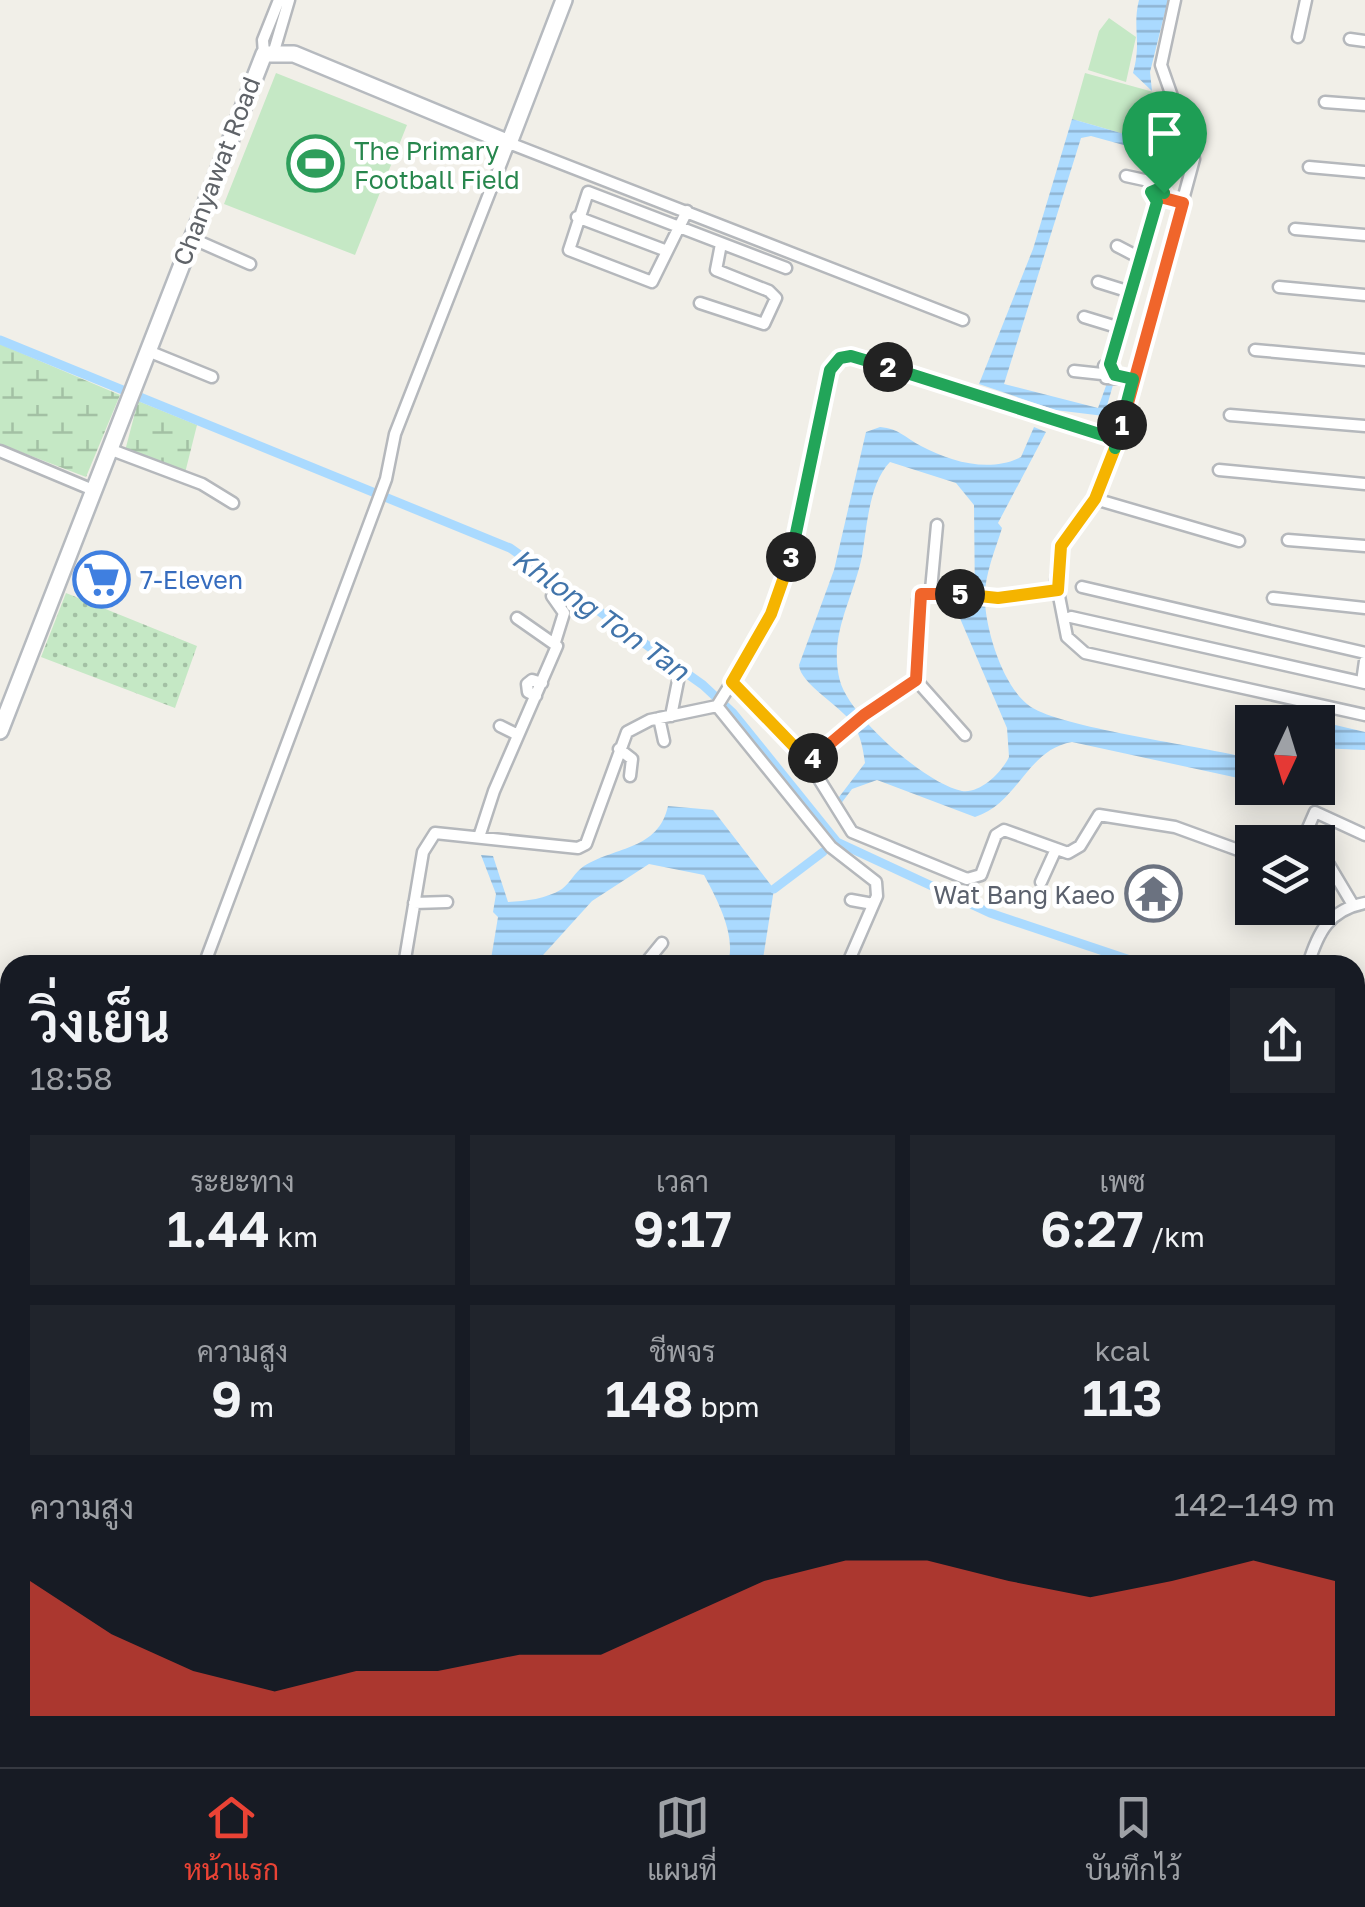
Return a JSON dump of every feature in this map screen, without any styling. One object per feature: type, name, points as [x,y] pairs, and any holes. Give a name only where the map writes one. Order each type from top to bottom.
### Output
[{"type":"main road","points":[[509,143],[564,0]]},
{"type":"main road","name":"Chanyawat Road","points":[[0,731],[191,238],[269,52],[294,54],[509,143]]},
{"type":"street","points":[[269,52],[263,40],[279,0]]},
{"type":"street","points":[[269,52],[289,0]]},
{"type":"street","points":[[1175,0],[1161,65],[1194,159],[1118,440],[1095,499],[1061,546],[1058,590],[1067,637],[1085,653],[1365,715]]},
{"type":"street","points":[[1298,38],[1306,0]]},
{"type":"street","points":[[1350,39],[1365,41]]},
{"type":"street","points":[[1324,102],[1365,105]]},
{"type":"street","points":[[208,955],[386,480],[396,434],[509,143],[963,320]]},
{"type":"street","points":[[1309,167],[1365,172]]},
{"type":"street","points":[[1126,176],[1149,181],[1159,196],[1183,203]]},
{"type":"street","points":[[683,209],[676,229],[654,280],[648,282],[569,250],[588,192],[676,229],[786,268]]},
{"type":"street","points":[[1109,371],[1159,196]]},
{"type":"street","points":[[578,217],[667,251]]},
{"type":"street","points":[[1294,229],[1365,235]]},
{"type":"street","points":[[191,238],[250,264]]},
{"type":"street","points":[[700,303],[764,324],[776,298],[770,291],[716,270],[721,244]]},
{"type":"street","points":[[1117,246],[1140,258]]},
{"type":"street","points":[[1098,282],[1130,292]]},
{"type":"street","points":[[1279,287],[1365,295]]},
{"type":"street","points":[[1084,317],[1120,328]]},
{"type":"street","points":[[1256,350],[1365,360]]},
{"type":"street","points":[[148,351],[212,376]]},
{"type":"street","points":[[406,955],[428,839],[435,832],[570,849],[586,844],[627,732],[665,717],[719,704],[771,614],[794,547],[830,370],[840,358],[866,360],[1118,440]]},
{"type":"street","points":[[1074,371],[1109,371],[1133,379]]},
{"type":"street","points":[[1230,414],[1365,426]]},
{"type":"street","points":[[108,450],[202,484],[233,502]]},
{"type":"street","points":[[0,452],[93,490]]},
{"type":"street","points":[[1218,470],[1365,484]]},
{"type":"street","points":[[1095,499],[1239,541]]},
{"type":"street","points":[[931,590],[937,525]]},
{"type":"street","points":[[1288,540],[1365,546]]},
{"type":"street","points":[[1082,586],[1365,653]]},
{"type":"street","points":[[966,735],[916,680],[921,594],[931,590],[998,598],[1058,590]]},
{"type":"street","points":[[479,837],[556,642],[564,613],[552,596]]},
{"type":"street","points":[[1273,598],[1365,608]]},
{"type":"street","points":[[1071,617],[1364,682],[1365,661]]},
{"type":"street","points":[[517,618],[556,642]]},
{"type":"street","points":[[809,762],[864,715],[916,680]]},
{"type":"street","points":[[664,741],[665,717],[678,681]]},
{"type":"street","points":[[730,685],[809,762],[860,838],[967,879],[981,875],[996,835],[1004,830],[1056,849],[1074,851],[1093,820],[1109,815],[1174,827],[1235,849]]},
{"type":"street","points":[[719,704],[831,847],[876,882],[873,904],[851,955]]},
{"type":"street","points":[[500,726],[518,735]]},
{"type":"street","points":[[618,749],[632,760],[630,776]]},
{"type":"street","points":[[1309,825],[1315,812],[1365,835]]},
{"type":"street","points":[[1041,882],[1056,849]]},
{"type":"street","points":[[1312,955],[1322,926],[1359,904],[1335,871]]},
{"type":"street","points":[[851,900],[873,904]]},
{"type":"street","points":[[414,904],[447,902]]},
{"type":"street","points":[[652,955],[662,942]]},
{"type":"green space","points":[[1109,18],[1136,37],[1126,82],[1088,70],[1099,31]]},
{"type":"green space","name":"The Primary Football Field","points":[[276,73],[407,125],[355,255],[224,204]]},
{"type":"green space","points":[[1085,73],[1157,93],[1162,103],[1155,121],[1160,139],[1152,142],[1072,119]]},
{"type":"green space","points":[[0,344],[120,395],[86,477],[0,444]]},
{"type":"green space","points":[[138,401],[197,425],[185,473],[125,451]]},
{"type":"green space","points":[[66,593],[197,646],[175,708],[41,657]]},
{"type":"water","points":[[1139,0],[1168,0],[1150,72],[1152,91],[1133,73]]},
{"type":"water","points":[[1162,103],[1178,135],[1175,169],[1167,192],[1162,184],[1167,157],[1091,136],[1081,138],[1004,384],[1098,408],[1107,383],[1113,385],[1104,416],[1055,410],[979,384],[1033,249],[1072,119],[1152,142],[1160,138],[1155,121]]},
{"type":"water","points":[[1159,204],[1166,205],[1117,368],[1114,366]]},
{"type":"water","points":[[880,427],[892,430],[945,457],[984,465],[1021,457],[1034,427],[1046,432],[998,523],[1002,528],[986,584],[989,630],[1005,674],[1021,699],[1047,714],[1128,735],[1235,755],[1235,777],[1072,742],[1044,755],[1002,801],[975,817],[877,780],[852,789],[840,805],[836,801],[865,763],[861,743],[853,724],[806,680],[799,665],[834,570],[866,432]],"holes":[[[890,462],[956,483],[974,505],[975,603],[953,602],[1007,728],[1009,757],[990,781],[962,791],[910,763],[858,712],[840,681],[837,648],[862,556],[873,493]]]},
{"type":"water","points":[[1335,725],[1365,732],[1365,750],[1335,749]]},
{"type":"water","points":[[668,806],[713,810],[774,889],[764,955],[730,955],[728,931],[704,875],[649,864],[592,901],[543,955],[492,955],[498,917],[493,912],[496,894],[481,855],[493,856],[508,902],[529,900],[562,889],[584,866],[646,839],[663,820]]},
{"type":"waterway","name":"Khlong Ton Tan","points":[[0,340],[510,548],[703,685],[733,713],[837,842],[990,913],[1115,955]]},
{"type":"waterway","points":[[774,889],[823,852]]},
{"type":"place","name":"The Primary Football Field","points":[[315,164]]},
{"type":"place","name":"7-Eleven","points":[[101,579]]},
{"type":"place","name":"Wat Bang Kaeo","points":[[1154,894]]},
{"type":"route","points":[[1164,193],[1158,189],[1151,192],[1151,198],[1157,202],[1110,364],[1115,375],[1133,379],[1118,440],[1095,499],[1061,546],[1058,590],[998,598],[931,590],[921,594],[917,608],[916,680],[864,715],[809,762],[732,682],[771,614],[794,547],[830,370],[840,358],[851,356],[1118,440],[1183,203],[1164,198],[1164,193]]}]
